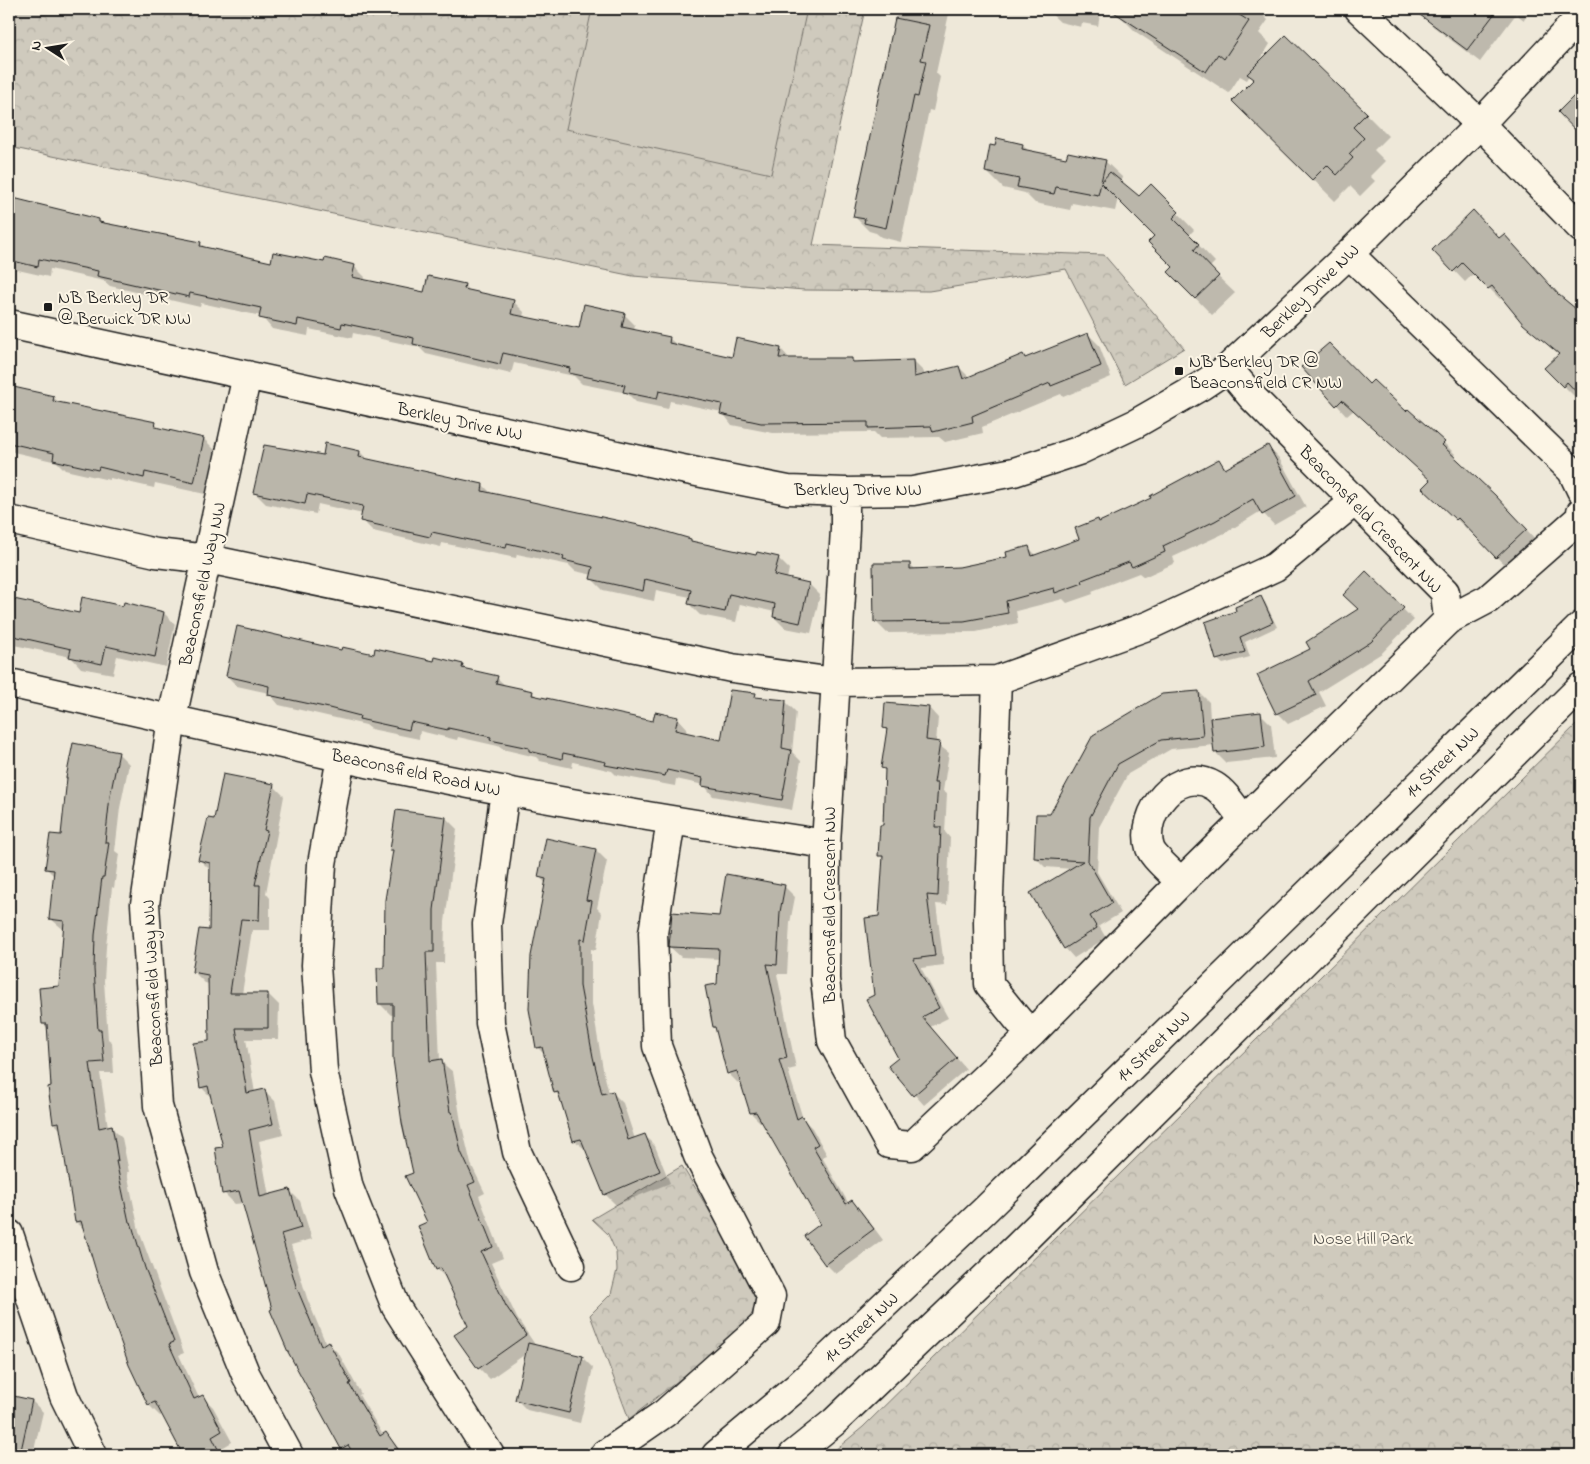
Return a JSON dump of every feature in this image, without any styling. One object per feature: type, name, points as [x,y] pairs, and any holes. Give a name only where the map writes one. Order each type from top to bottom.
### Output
[{"type":"street","points":[[1359,9],[1480,124],[1581,228]]},
{"type":"street","name":"Berkley Drive NW","points":[[9,324],[788,490],[846,492],[913,491],[976,481],[1078,452],[1134,424],[1201,386],[1228,368],[1349,254],[1480,124],[1581,16]]},
{"type":"street","points":[[1349,254],[1572,471],[1581,490]]},
{"type":"street","name":"Beaconsfield Crescent NW","points":[[846,492],[826,844],[825,979],[832,1041],[889,1144],[912,1146],[1032,1034],[1181,882],[1448,620],[1445,592],[1252,397],[1228,368]]},
{"type":"street","name":"Beaconsfield Way NW","points":[[247,375],[172,718],[145,904],[158,1106],[204,1272],[246,1375],[289,1455]]},
{"type":"street","points":[[9,520],[156,553],[208,559],[732,668],[835,682],[997,680],[1150,626],[1275,567],[1355,501]]},
{"type":"street","points":[[1448,620],[1488,599],[1580,518],[1581,512]]},
{"type":"street","name":"14 Street NW","points":[[716,1455],[796,1388],[984,1211],[1581,626]]},
{"type":"street","points":[[997,680],[988,922],[989,984],[1032,1034]]},
{"type":"street","name":"Beaconsfield Road NW","points":[[9,683],[341,757],[505,790],[671,821],[826,844]]},
{"type":"street","points":[[793,1455],[834,1422],[1018,1246],[1581,687]]},
{"type":"street","points":[[341,757],[322,864],[316,965],[322,1071],[349,1188],[396,1307],[490,1455]]},
{"type":"street","points":[[1181,882],[1150,849],[1148,830],[1152,810],[1168,791],[1182,784],[1199,781],[1215,786],[1245,821]]},
{"type":"street","points":[[505,790],[486,924],[490,1023],[517,1152],[571,1266]]},
{"type":"street","points":[[604,1455],[665,1413],[766,1323],[771,1296],[698,1156],[657,1046],[653,934],[671,821]]},
{"type":"street","points":[[9,1234],[64,1396],[93,1455]]},
{"type":"green space","points":[[15,9],[865,9],[813,245],[1104,255],[1184,348],[1125,384],[1066,269],[929,291],[804,290],[633,276],[9,147],[9,38]]},
{"type":"green space","points":[[592,9],[807,9],[771,174],[566,129]]},
{"type":"green space","name":"Nose Hill Park","points":[[1581,720],[1581,1455],[829,1455],[863,1427]]},
{"type":"green space","points":[[682,1166],[757,1289],[755,1308],[743,1330],[629,1419],[590,1315],[611,1294],[617,1270],[616,1252],[608,1234],[592,1219]]},
{"type":"building","points":[[1109,9],[1230,9],[1249,21],[1224,59],[1218,54],[1206,72]]},
{"type":"building","points":[[1412,9],[1498,9],[1467,50]]},
{"type":"building","points":[[895,18],[929,25],[921,60],[926,61],[918,97],[914,96],[886,228],[864,223],[865,219],[853,217]]},
{"type":"building","points":[[1286,35],[1367,113],[1353,127],[1364,138],[1349,154],[1353,158],[1337,175],[1327,165],[1312,180],[1232,101],[1254,79],[1247,74]]},
{"type":"building","points":[[1581,89],[1581,136],[1558,112]]},
{"type":"building","points":[[997,138],[1023,144],[1022,149],[1066,158],[1068,152],[1106,160],[1101,182],[1110,172],[1139,196],[1151,184],[1179,212],[1173,218],[1199,244],[1194,250],[1219,276],[1195,299],[1168,272],[1173,267],[1148,242],[1154,236],[1101,183],[1098,195],[1056,187],[1054,194],[1017,187],[1019,179],[985,172],[990,145],[995,146]]},
{"type":"building","points":[[9,197],[99,219],[99,222],[201,242],[200,246],[271,262],[273,252],[324,262],[325,258],[355,265],[352,277],[424,292],[428,276],[465,284],[464,289],[514,300],[511,314],[579,328],[584,304],[625,313],[622,327],[670,337],[669,343],[732,357],[736,338],[781,348],[779,358],[852,358],[852,362],[913,360],[914,377],[959,366],[963,379],[1023,354],[1025,358],[1088,333],[1101,366],[1051,386],[1050,383],[972,416],[973,422],[933,432],[931,426],[868,428],[868,422],[761,423],[720,414],[722,404],[659,391],[657,399],[623,392],[625,385],[569,373],[570,368],[503,353],[500,364],[413,344],[414,338],[342,323],[341,328],[298,319],[297,326],[259,318],[261,308],[190,293],[189,297],[97,276],[98,271],[39,259],[38,267],[9,260]]},
{"type":"building","points":[[1473,210],[1499,238],[1504,234],[1559,295],[1581,313],[1581,397],[1567,382],[1563,387],[1544,368],[1559,354],[1523,324],[1492,286],[1488,289],[1462,263],[1453,272],[1432,250]]},
{"type":"building","points":[[1329,343],[1369,384],[1373,380],[1406,411],[1408,409],[1445,442],[1442,445],[1495,495],[1527,529],[1496,558],[1458,518],[1456,520],[1422,488],[1430,480],[1342,400],[1336,406],[1301,367]]},
{"type":"building","points":[[9,386],[54,396],[53,401],[156,422],[155,427],[204,438],[194,483],[145,472],[144,478],[99,467],[98,470],[53,460],[54,453],[9,443]]},
{"type":"building","points":[[325,443],[360,451],[359,457],[483,484],[482,491],[657,529],[691,539],[691,541],[756,555],[757,552],[779,557],[774,575],[809,583],[800,623],[773,617],[775,604],[729,594],[725,612],[688,604],[691,590],[645,579],[643,591],[590,579],[593,567],[563,560],[564,556],[507,543],[506,548],[432,532],[430,537],[360,521],[363,506],[307,494],[305,504],[253,493],[264,445],[323,455]]},
{"type":"building","points":[[1268,445],[1296,496],[1262,515],[1253,499],[1215,521],[1163,546],[1165,552],[1132,567],[1129,562],[1082,580],[1083,583],[1055,593],[1054,588],[1006,601],[1008,613],[964,621],[874,622],[873,563],[910,563],[910,569],[959,567],[1007,557],[1006,552],[1029,546],[1032,556],[1079,539],[1075,528],[1098,519],[1099,522],[1151,498],[1150,496],[1219,459],[1225,469]]},
{"type":"building","points":[[1366,571],[1404,608],[1371,642],[1309,681],[1316,695],[1276,714],[1257,675],[1310,649],[1306,642],[1358,609],[1343,595]]},
{"type":"building","points":[[1261,596],[1273,622],[1240,637],[1245,652],[1216,660],[1205,622],[1236,611],[1235,607]]},
{"type":"building","points":[[82,597],[123,606],[124,602],[164,612],[155,657],[106,646],[102,664],[69,657],[71,649],[9,635],[9,598],[79,613]]},
{"type":"building","points":[[237,626],[341,650],[342,647],[374,654],[375,648],[434,661],[435,657],[463,664],[462,668],[498,676],[496,683],[533,691],[532,695],[653,721],[655,712],[678,717],[675,730],[721,740],[730,690],[756,693],[755,697],[786,700],[782,748],[791,750],[782,800],[702,786],[703,778],[667,770],[665,776],[605,765],[606,762],[563,753],[562,759],[529,751],[529,748],[490,740],[491,737],[411,722],[409,730],[359,719],[360,716],[329,708],[268,695],[269,686],[226,676]]},
{"type":"building","points":[[1199,691],[1203,736],[1161,740],[1118,764],[1090,817],[1088,861],[1112,903],[1090,916],[1097,928],[1064,949],[1030,893],[1083,861],[1034,858],[1036,814],[1050,814],[1093,735],[1162,694]]},
{"type":"building","points":[[885,703],[929,707],[926,740],[940,742],[934,783],[938,783],[935,827],[941,827],[938,896],[927,895],[935,956],[913,959],[939,1008],[922,1017],[957,1058],[913,1096],[888,1066],[898,1058],[866,999],[874,995],[865,918],[879,916],[883,856],[878,856],[880,825],[883,825],[885,769],[881,768],[887,729],[883,728]]},
{"type":"building","points":[[1261,712],[1265,747],[1214,753],[1210,718]]},
{"type":"building","points":[[73,743],[119,752],[110,796],[105,842],[109,842],[104,877],[102,877],[95,935],[94,969],[98,1030],[101,1030],[104,1062],[90,1063],[99,1128],[112,1125],[118,1161],[116,1161],[129,1222],[131,1222],[145,1268],[174,1342],[169,1344],[194,1399],[203,1395],[222,1431],[212,1437],[221,1455],[183,1455],[155,1402],[148,1405],[129,1365],[99,1281],[81,1221],[75,1222],[59,1122],[53,1123],[48,1087],[51,1086],[47,1024],[42,1024],[39,988],[59,986],[64,921],[49,919],[54,870],[45,869],[50,834],[61,835],[66,778]]},
{"type":"building","points":[[223,774],[274,784],[264,830],[267,831],[255,885],[260,885],[259,920],[241,919],[230,993],[268,993],[268,1028],[236,1028],[247,1093],[265,1089],[273,1124],[249,1130],[260,1197],[290,1189],[301,1228],[281,1234],[296,1286],[321,1346],[328,1341],[351,1383],[349,1384],[380,1436],[386,1432],[402,1455],[352,1455],[354,1454],[348,1445],[341,1449],[288,1352],[270,1310],[272,1309],[239,1191],[222,1194],[215,1148],[223,1147],[208,1086],[200,1088],[193,1043],[209,1041],[208,975],[192,972],[199,929],[209,930],[210,863],[198,860],[208,818],[214,819]]},
{"type":"building","points":[[396,810],[446,817],[434,910],[434,952],[426,952],[430,1061],[442,1059],[450,1112],[452,1112],[461,1152],[475,1182],[468,1185],[493,1247],[481,1252],[506,1306],[526,1335],[478,1369],[454,1335],[468,1326],[441,1268],[436,1270],[418,1226],[427,1222],[405,1176],[413,1173],[402,1123],[393,1059],[393,1004],[378,1004],[377,968],[384,968],[385,900],[393,850],[390,850]]},
{"type":"building","points":[[546,838],[596,849],[586,900],[592,901],[585,940],[580,939],[580,986],[593,1057],[602,1094],[613,1091],[628,1140],[645,1134],[660,1171],[604,1195],[581,1139],[573,1141],[558,1092],[554,1093],[542,1047],[536,1048],[529,1009],[531,956],[546,879],[538,877]]},
{"type":"building","points":[[726,874],[785,885],[780,912],[777,965],[767,964],[787,1058],[779,1060],[797,1119],[802,1116],[818,1144],[813,1147],[846,1204],[852,1200],[874,1229],[825,1265],[804,1236],[820,1224],[756,1112],[750,1113],[737,1071],[727,1074],[715,1027],[713,1027],[705,986],[717,984],[719,949],[669,947],[672,912],[719,916]]},
{"type":"building","points":[[528,1343],[583,1356],[569,1413],[515,1400]]},
{"type":"building","points":[[9,1395],[32,1400],[20,1455],[9,1455]]},
{"type":"place","name":"NB Berkley DR @ Berwick DR NW","points":[[48,307]]},
{"type":"place","name":"NB Berkley DR @ Beaconsfield CR NW","points":[[1179,371]]}]
